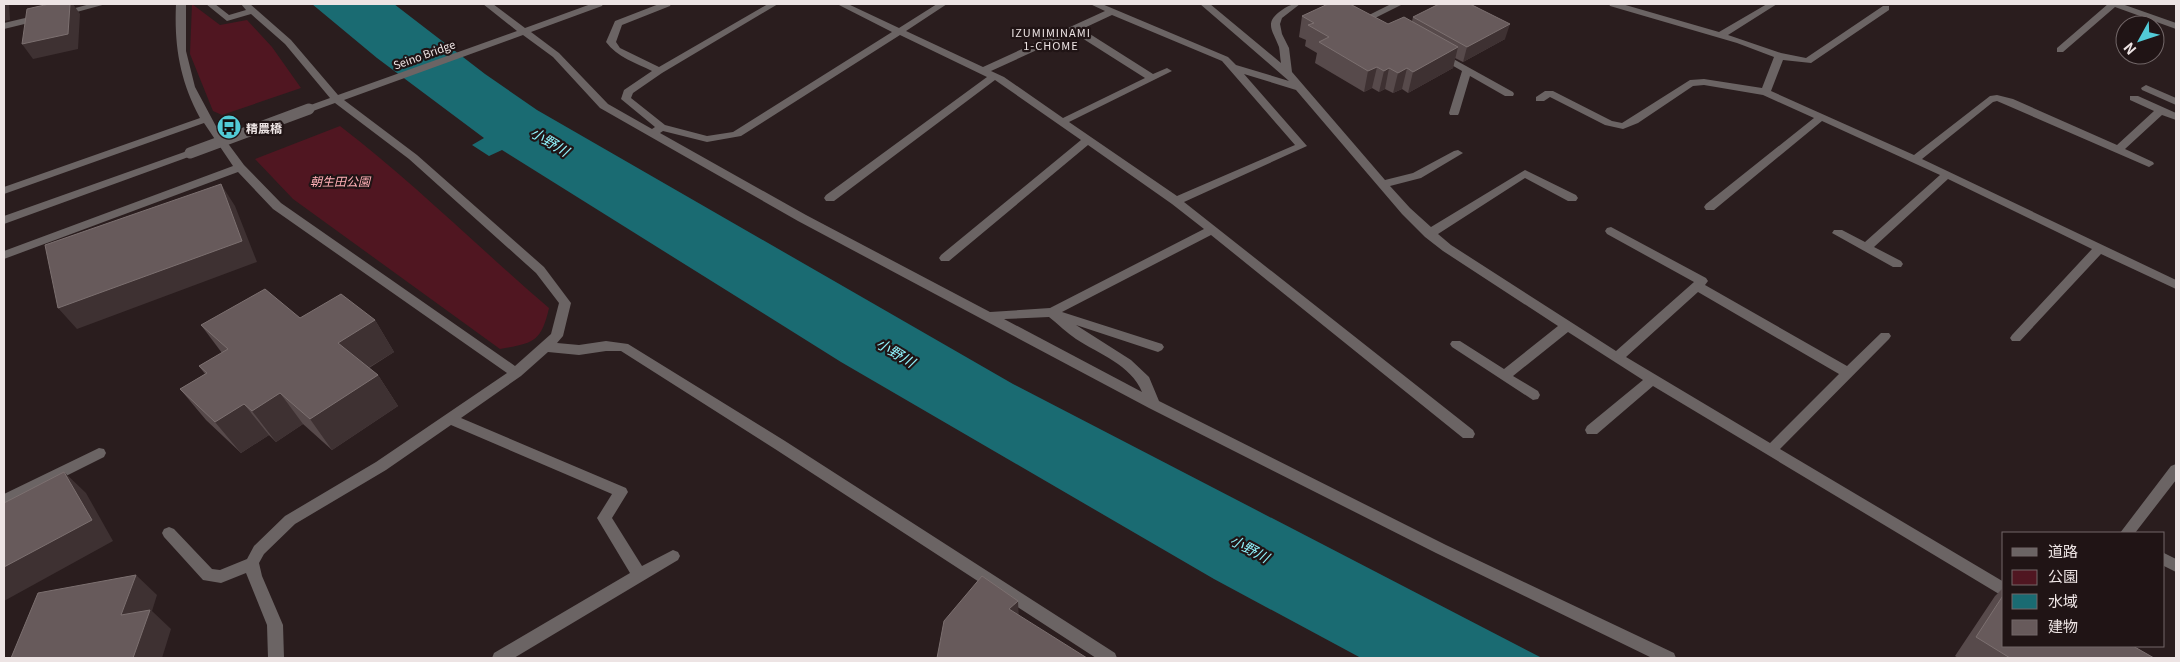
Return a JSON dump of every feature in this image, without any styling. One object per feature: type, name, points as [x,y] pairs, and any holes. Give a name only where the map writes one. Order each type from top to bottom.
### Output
[{"type":"street","points":[[4,26],[101,4]]},
{"type":"street","points":[[181,4],[182,58],[206,119],[240,167],[277,206],[516,373]]},
{"type":"street","points":[[210,4],[228,18],[254,11]]},
{"type":"street","points":[[245,4],[288,42],[336,99],[413,157],[540,270],[565,303],[557,336],[516,373],[381,466],[290,520],[259,550],[252,563],[254,576],[275,625],[276,658]]},
{"type":"street","points":[[487,4],[526,30],[556,54],[604,106],[657,130],[802,218],[1154,404],[1432,544],[1668,658]]},
{"type":"street","name":"Seino Bridge","points":[[4,220],[599,4]]},
{"type":"street","points":[[659,71],[617,50],[611,42],[618,23],[667,4]]},
{"type":"street","points":[[774,4],[659,71],[628,92],[626,100],[657,130],[702,139],[719,140],[737,134],[898,30],[943,4]]},
{"type":"street","points":[[841,4],[989,73],[1062,122],[1176,201],[1468,434]]},
{"type":"street","points":[[1095,4],[1225,59],[1302,146],[1176,201]]},
{"type":"street","points":[[1205,4],[1287,73],[1406,212],[1429,234],[1503,286],[1617,358],[2002,589]]},
{"type":"street","points":[[1287,73],[1284,48],[1277,34],[1275,24],[1278,16],[1296,4]]},
{"type":"street","points":[[1372,16],[1398,4]]},
{"type":"street","points":[[1613,4],[1721,35],[1779,56],[1808,60],[1886,8]]},
{"type":"street","points":[[1721,35],[1773,4]]},
{"type":"street","points":[[2060,50],[2113,4],[2176,26]]},
{"type":"street","points":[[830,198],[989,73],[1113,11]]},
{"type":"street","points":[[1075,29],[1152,78]]},
{"type":"street","points":[[1432,50],[1509,94]]},
{"type":"street","points":[[1766,92],[1779,56]]},
{"type":"street","points":[[1231,67],[1300,88]]},
{"type":"street","points":[[1454,113],[1467,70]]},
{"type":"street","points":[[1062,122],[1167,71]]},
{"type":"street","points":[[1540,99],[1549,93],[1610,123],[1623,126],[1634,121],[1690,82],[1704,82],[1766,92],[1947,174],[2176,285]]},
{"type":"street","points":[[2146,88],[2176,102]]},
{"type":"street","points":[[1915,159],[1990,99],[1997,98],[2009,101],[2149,164]]},
{"type":"street","points":[[2134,98],[2176,118]]},
{"type":"street","points":[[2118,150],[2161,110]]},
{"type":"street","points":[[1710,207],[1821,117]]},
{"type":"street","points":[[4,190],[206,119]]},
{"type":"street","points":[[945,258],[1088,140]]},
{"type":"street","points":[[1384,184],[1417,176],[1458,153]]},
{"type":"street","points":[[4,255],[240,167]]},
{"type":"street","points":[[1429,234],[1525,173],[1572,198]]},
{"type":"street","points":[[1866,248],[1947,174]]},
{"type":"street","points":[[988,316],[1034,315],[1052,312],[1212,230]]},
{"type":"street","points":[[1611,232],[1702,281],[1617,358]]},
{"type":"street","points":[[1838,234],[1897,264]]},
{"type":"street","points":[[2016,338],[2100,248]]},
{"type":"street","points":[[1697,286],[1846,372]]},
{"type":"street","points":[[1052,312],[1158,347]]},
{"type":"street","points":[[1052,312],[1079,335],[1126,363],[1144,380],[1154,404]]},
{"type":"street","points":[[1504,376],[1567,326]]},
{"type":"street","points":[[1770,451],[1846,372],[1885,336]]},
{"type":"street","points":[[1456,344],[1532,395]]},
{"type":"street","points":[[544,347],[579,350],[606,346],[624,347],[780,445],[1109,658]]},
{"type":"street","points":[[1592,430],[1652,379]]},
{"type":"street","points":[[450,419],[621,492],[604,518],[640,576]]},
{"type":"street","points":[[4,501],[98,453]]},
{"type":"street","points":[[2128,532],[2176,470]]},
{"type":"street","points":[[169,533],[208,575],[221,577],[252,563]]},
{"type":"street","points":[[500,658],[673,556]]},
{"type":"street","points":[[2165,560],[2176,566]]},
{"type":"green space","points":[[192,4],[220,25],[247,20],[272,47],[301,88],[222,115],[213,111],[190,54]]},
{"type":"green space","name":"朝生田公園","points":[[340,126],[420,192],[549,308],[539,335],[528,343],[500,349],[293,199],[255,159]]},
{"type":"water","name":"小野川","points":[[312,4],[394,4],[485,74],[537,110],[1013,384],[1542,658],[1361,658],[1214,579],[841,362],[502,150],[489,156],[472,145],[484,138],[377,58]]},
{"type":"building","points":[[49,4],[70,4],[68,34],[22,44],[27,9]]},
{"type":"building","points":[[1328,4],[1350,4],[1388,24],[1404,17],[1458,47],[1413,72],[1407,68],[1398,73],[1389,68],[1384,71],[1377,67],[1368,71],[1319,42],[1329,37],[1308,25],[1314,23],[1302,16]]},
{"type":"building","points":[[1439,4],[1470,4],[1510,24],[1467,47],[1413,17]]},
{"type":"building","points":[[221,184],[242,241],[58,308],[45,245]]},
{"type":"building","points":[[265,289],[300,318],[341,294],[375,320],[338,343],[378,375],[310,419],[280,393],[252,411],[244,404],[215,422],[180,389],[207,373],[199,366],[228,349],[201,325]]},
{"type":"building","points":[[64,472],[92,520],[4,567],[4,503]]},
{"type":"building","points":[[136,575],[121,615],[150,610],[133,658],[11,658],[38,593]]},
{"type":"building","points":[[982,576],[1018,601],[1009,609],[1087,658],[937,658],[944,621]]},
{"type":"building","points":[[2002,597],[2002,647],[2135,647],[2154,658],[2010,658],[1976,637]]},
{"type":"place","name":"精農橋","points":[[229,127]]},
{"type":"district","name":"IZUMIMINAMI 1-CHOME","points":[[1051,38]]}]
